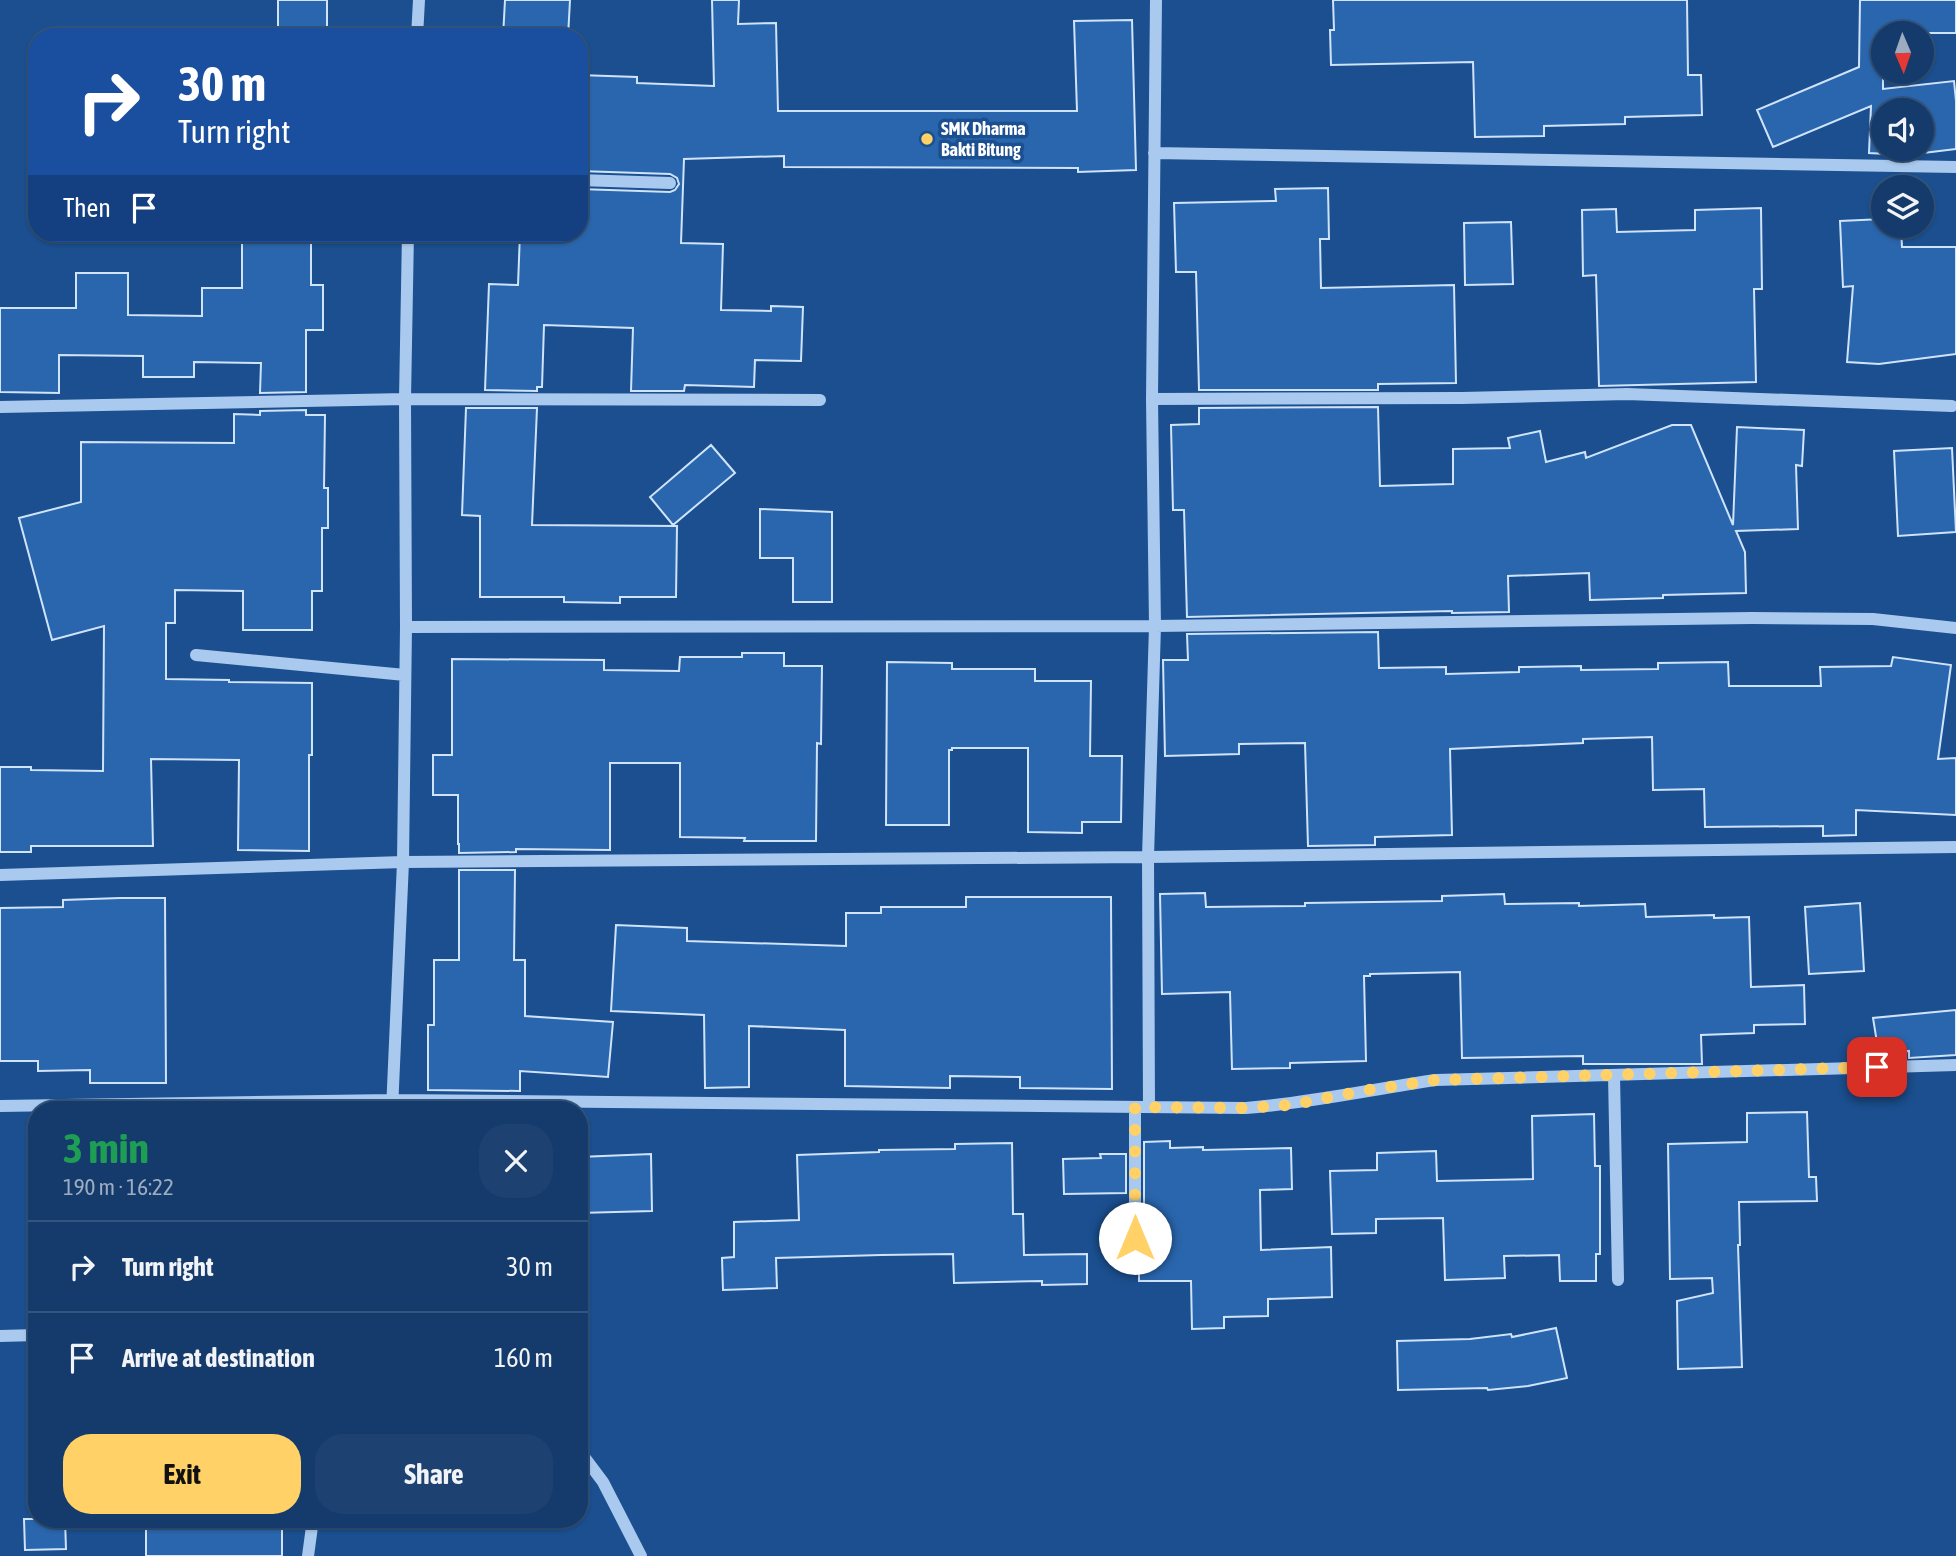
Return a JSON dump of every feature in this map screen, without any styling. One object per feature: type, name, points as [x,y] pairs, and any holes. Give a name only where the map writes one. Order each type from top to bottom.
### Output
[{"type":"street","points":[[417,28],[419,0]]},
{"type":"street","points":[[1149,1107],[1148,857],[1155,626],[1153,399],[1156,0]]},
{"type":"street","points":[[1154,153],[1956,167]]},
{"type":"street","points":[[588,180],[670,183]]},
{"type":"street","points":[[392,1101],[403,862],[408,242]]},
{"type":"street","points":[[1153,399],[1462,398],[1628,394],[1952,406]]},
{"type":"street","points":[[0,407],[405,399],[820,400]]},
{"type":"street","points":[[406,627],[1155,626],[1766,618],[1873,619],[1956,628]]},
{"type":"street","points":[[197,655],[405,676]]},
{"type":"street","points":[[0,875],[403,862],[1148,857],[1956,847]]},
{"type":"street","points":[[588,1106],[1246,1108],[1290,1105],[1436,1080],[1956,1065]]},
{"type":"street","points":[[1614,1075],[1618,1280]]},
{"type":"street","points":[[0,1106],[28,1106]]},
{"type":"street","points":[[1135,1107],[1135,1264]]},
{"type":"street","points":[[0,1336],[28,1335]]},
{"type":"street","points":[[588,1462],[603,1482],[641,1556]]},
{"type":"street","points":[[308,1556],[312,1528]]},
{"type":"building","points":[[278,0],[327,0],[327,28],[278,28]]},
{"type":"building","points":[[505,0],[570,0],[568,28],[503,28]]},
{"type":"building","points":[[712,0],[739,0],[738,24],[776,23],[778,111],[1077,111],[1074,21],[1132,20],[1136,170],[1078,172],[1078,168],[784,167],[784,156],[684,159],[681,243],[723,244],[721,310],[771,311],[771,306],[803,307],[801,361],[755,360],[754,387],[685,385],[684,391],[631,391],[633,328],[544,325],[542,387],[537,387],[537,391],[485,390],[489,284],[518,285],[520,242],[588,242],[588,189],[670,192],[679,184],[677,178],[670,174],[588,171],[588,75],[637,77],[637,83],[714,86]]},
{"type":"building","points":[[1333,0],[1687,0],[1688,75],[1701,75],[1702,115],[1625,117],[1625,124],[1544,126],[1544,136],[1475,137],[1473,62],[1331,65]]},
{"type":"building","points":[[1860,0],[1956,0],[1956,33],[1934,33],[1934,21],[1871,21],[1871,84],[1883,84],[1883,89],[1954,81],[1956,149],[1934,152],[1934,98],[1871,98],[1871,106],[1773,147],[1757,110],[1859,67]]},
{"type":"building","points":[[1871,106],[1871,153],[1869,153]]},
{"type":"building","points":[[1328,188],[1329,239],[1320,239],[1321,288],[1454,285],[1456,383],[1378,384],[1378,390],[1199,390],[1196,272],[1176,272],[1174,203],[1276,201],[1275,189]]},
{"type":"building","points":[[1761,208],[1762,289],[1754,289],[1756,382],[1599,386],[1596,275],[1583,276],[1582,210],[1616,209],[1617,232],[1695,230],[1695,210]]},
{"type":"building","points":[[1871,220],[1871,238],[1902,238],[1902,247],[1956,247],[1956,354],[1879,364],[1847,362],[1853,286],[1843,287],[1840,221]]},
{"type":"building","points":[[1511,222],[1513,284],[1465,285],[1464,223]]},
{"type":"building","points":[[242,242],[311,242],[311,285],[323,285],[323,330],[306,330],[306,392],[260,393],[261,363],[194,362],[194,377],[143,377],[143,356],[59,355],[59,393],[0,392],[0,308],[76,308],[76,273],[128,273],[128,315],[202,316],[202,288],[242,288]]},
{"type":"building","points":[[1378,407],[1380,486],[1453,484],[1453,449],[1510,448],[1508,438],[1540,431],[1546,462],[1585,452],[1586,458],[1672,425],[1691,425],[1733,525],[1737,427],[1804,430],[1802,466],[1796,465],[1798,529],[1736,531],[1745,552],[1746,593],[1590,600],[1589,573],[1508,576],[1509,612],[1187,617],[1184,510],[1173,510],[1171,425],[1199,424],[1199,408]]},
{"type":"building","points":[[466,408],[537,408],[532,525],[677,526],[676,597],[620,597],[620,603],[564,602],[564,597],[480,597],[480,516],[462,515]]},
{"type":"building","points":[[306,410],[306,415],[325,415],[324,488],[328,488],[328,528],[322,528],[322,591],[312,591],[312,630],[243,630],[243,591],[175,590],[175,623],[166,623],[166,679],[312,683],[309,851],[238,850],[239,760],[151,759],[153,846],[31,846],[31,852],[0,852],[0,767],[103,771],[104,626],[52,640],[19,518],[81,502],[81,442],[234,443],[234,414],[260,415],[260,411]]},
{"type":"building","points":[[711,445],[735,473],[673,525],[650,497]]},
{"type":"building","points":[[1952,448],[1956,532],[1898,536],[1894,451]]},
{"type":"building","points":[[760,509],[832,512],[832,602],[793,602],[793,558],[760,558]]},
{"type":"building","points":[[1378,632],[1379,668],[1446,667],[1446,674],[1519,672],[1519,667],[1581,666],[1581,670],[1658,669],[1658,663],[1728,662],[1729,686],[1821,686],[1820,667],[1891,666],[1893,657],[1951,665],[1938,759],[1956,758],[1956,815],[1856,810],[1856,835],[1823,836],[1823,826],[1705,827],[1704,789],[1653,790],[1652,737],[1583,739],[1583,743],[1450,749],[1452,835],[1375,837],[1375,845],[1308,846],[1305,743],[1239,744],[1239,754],[1165,756],[1163,660],[1188,660],[1187,634]]},
{"type":"building","points":[[742,653],[784,653],[784,666],[822,666],[821,744],[817,743],[816,841],[744,841],[745,838],[680,837],[680,763],[610,763],[610,850],[516,849],[516,852],[459,853],[458,795],[433,795],[433,755],[452,755],[452,659],[604,660],[604,670],[679,671],[680,657],[742,657]]},
{"type":"building","points":[[887,662],[952,663],[952,669],[1035,669],[1035,681],[1091,681],[1090,756],[1122,756],[1121,822],[1082,822],[1082,833],[1028,832],[1028,748],[952,748],[949,750],[949,825],[886,825]]},
{"type":"building","points":[[459,870],[515,870],[514,960],[525,960],[525,1016],[613,1022],[608,1077],[520,1071],[520,1091],[428,1090],[428,1025],[434,1025],[434,960],[459,960]]},
{"type":"building","points":[[1205,893],[1206,907],[1442,901],[1442,896],[1504,894],[1505,904],[1645,904],[1646,917],[1749,917],[1751,987],[1804,985],[1805,1024],[1754,1025],[1754,1033],[1701,1035],[1702,1064],[1583,1064],[1583,1056],[1462,1058],[1460,972],[1370,974],[1364,976],[1366,1061],[1290,1063],[1290,1068],[1232,1069],[1230,992],[1162,994],[1160,894]]},
{"type":"building","points":[[966,897],[1111,897],[1112,1089],[1020,1088],[1020,1077],[950,1076],[950,1088],[845,1086],[845,1030],[749,1026],[749,1087],[705,1088],[704,1015],[611,1011],[616,925],[687,928],[687,941],[846,946],[846,913],[881,913],[881,907],[966,907]]},
{"type":"building","points":[[165,898],[166,1083],[90,1083],[90,1070],[38,1071],[38,1061],[0,1061],[0,908],[63,907],[63,900]]},
{"type":"building","points":[[1860,903],[1864,971],[1809,974],[1805,907]]},
{"type":"building","points":[[1956,1010],[1956,1055],[1909,1058],[1909,1051],[1879,1055],[1873,1018]]},
{"type":"building","points":[[1807,1112],[1809,1177],[1816,1177],[1817,1201],[1739,1202],[1742,1367],[1678,1369],[1677,1301],[1713,1293],[1712,1278],[1670,1279],[1668,1144],[1747,1142],[1747,1113]]},
{"type":"building","points":[[1594,1114],[1595,1166],[1600,1166],[1600,1254],[1596,1254],[1596,1281],[1560,1281],[1559,1255],[1504,1256],[1505,1278],[1445,1280],[1443,1218],[1376,1219],[1376,1233],[1332,1234],[1330,1171],[1377,1170],[1377,1153],[1436,1151],[1437,1181],[1533,1179],[1532,1116]]},
{"type":"building","points":[[1170,1141],[1170,1148],[1203,1147],[1203,1150],[1291,1148],[1292,1189],[1260,1190],[1261,1250],[1331,1247],[1332,1297],[1268,1299],[1268,1316],[1224,1317],[1224,1328],[1192,1329],[1191,1281],[1139,1281],[1139,1272],[1144,1264],[1144,1142]]},
{"type":"building","points":[[1012,1143],[1013,1214],[1023,1214],[1024,1255],[1087,1254],[1087,1284],[1042,1285],[1042,1281],[954,1283],[953,1254],[881,1255],[776,1258],[777,1288],[723,1290],[722,1258],[734,1257],[734,1222],[799,1220],[797,1155],[955,1149],[955,1144]]},
{"type":"building","points":[[651,1154],[652,1211],[588,1213],[588,1157]]},
{"type":"building","points":[[1100,1154],[1126,1154],[1126,1193],[1064,1194],[1063,1159],[1101,1158]]},
{"type":"building","points":[[1556,1328],[1567,1378],[1488,1390],[1398,1390],[1397,1341],[1470,1339],[1511,1334],[1512,1337]]},
{"type":"building","points":[[24,1519],[28,1519],[28,1528],[65,1528],[66,1549],[25,1550]]},
{"type":"building","points":[[146,1528],[282,1528],[282,1556],[146,1556]]},
{"type":"place","name":"SMK Dharma Bakti Bitung","points":[[927,139]]},
{"type":"route","points":[[1135,1238],[1135,1107],[1246,1108],[1290,1105],[1436,1080],[1877,1067]]}]
